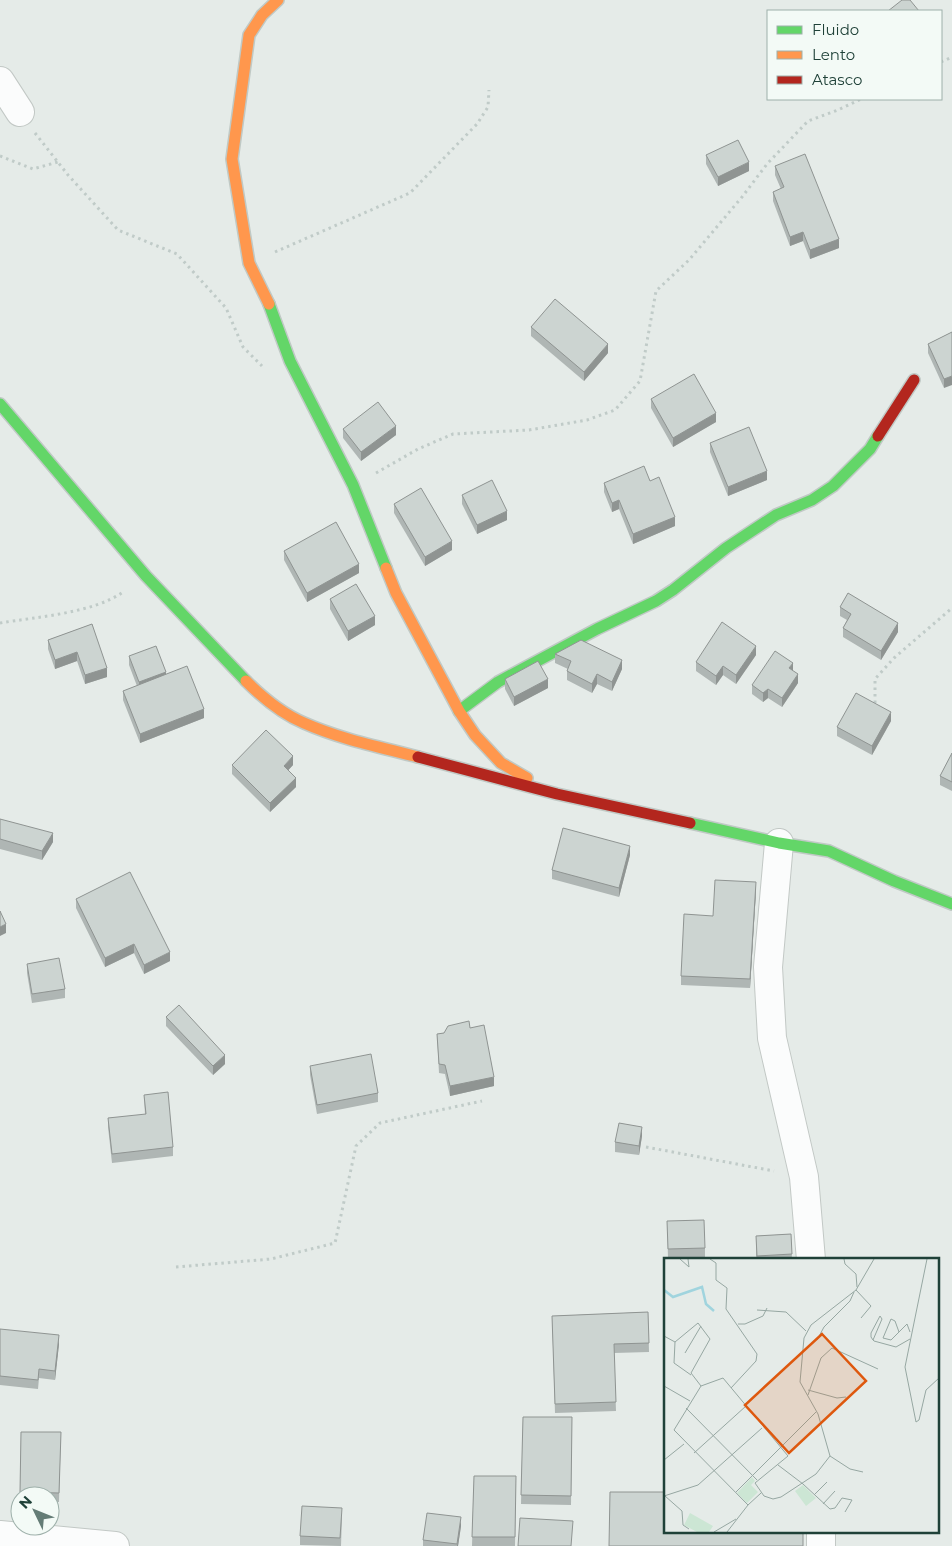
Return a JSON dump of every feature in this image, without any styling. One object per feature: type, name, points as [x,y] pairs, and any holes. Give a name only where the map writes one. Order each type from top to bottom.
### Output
[{"type":"street","points":[[278,0],[262,14],[249,35],[232,159],[249,262],[269,304],[290,361],[353,486],[396,593],[460,711],[475,735],[501,763],[557,794]]},
{"type":"street","points":[[0,81],[20,112]]},
{"type":"street","points":[[460,711],[498,682],[597,629],[656,601],[726,548],[776,515],[812,500],[833,486],[870,449],[894,408],[914,380]]},
{"type":"street","points":[[0,404],[146,576],[262,697],[304,722],[345,738],[557,794],[779,843],[829,851],[952,904]]},
{"type":"street","points":[[779,843],[768,967],[772,1038],[804,1177],[811,1258]]},
{"type":"street","points":[[8,1539],[115,1546]]},
{"type":"path","points":[[249,262],[410,193],[477,124],[488,107],[489,90]]},
{"type":"path","points":[[353,486],[418,449],[453,434],[529,430],[586,420],[615,410],[640,381],[656,291],[689,260],[767,164],[808,121],[859,100]]},
{"type":"path","points":[[20,112],[58,162],[118,230],[177,254],[226,308],[243,347],[261,366],[290,361]]},
{"type":"path","points":[[0,156],[33,170],[58,162]]},
{"type":"path","points":[[0,623],[72,611],[112,600],[146,576]]},
{"type":"path","points":[[875,703],[875,679],[894,658],[952,608]]},
{"type":"path","points":[[176,1267],[271,1259],[335,1243],[356,1146],[380,1123],[482,1101]]},
{"type":"path","points":[[646,1147],[804,1177]]},
{"type":"building","points":[[902,0],[910,0],[918,10],[889,10]]},
{"type":"building","points":[[738,140],[749,162],[718,177],[706,155]]},
{"type":"building","points":[[805,154],[839,239],[810,250],[803,232],[790,237],[773,192],[784,187],[775,166]]},
{"type":"building","points":[[555,299],[608,344],[584,372],[531,327]]},
{"type":"building","points":[[952,332],[952,376],[944,379],[928,344]]},
{"type":"building","points":[[694,374],[716,413],[673,438],[651,399]]},
{"type":"building","points":[[378,402],[396,426],[361,452],[343,429]]},
{"type":"building","points":[[749,427],[767,471],[728,487],[710,443]]},
{"type":"building","points":[[644,466],[650,481],[659,477],[675,517],[633,534],[619,500],[612,503],[604,483]]},
{"type":"building","points":[[492,480],[507,511],[477,525],[462,495]]},
{"type":"building","points":[[421,488],[452,541],[425,557],[394,504]]},
{"type":"building","points":[[336,522],[359,564],[307,593],[284,551]]},
{"type":"building","points":[[356,584],[375,616],[348,631],[330,599]]},
{"type":"building","points":[[848,593],[898,623],[881,651],[843,628],[851,614],[840,607]]},
{"type":"building","points":[[722,622],[756,646],[736,675],[723,666],[716,676],[696,662]]},
{"type":"building","points":[[92,624],[107,668],[85,675],[77,652],[55,660],[48,640]]},
{"type":"building","points":[[581,640],[622,660],[612,682],[597,674],[592,684],[567,671],[571,661],[555,654]]},
{"type":"building","points":[[156,646],[166,672],[139,682],[129,656]]},
{"type":"building","points":[[775,651],[793,663],[789,668],[798,674],[782,698],[768,689],[763,693],[752,685]]},
{"type":"building","points":[[538,661],[548,679],[514,697],[505,679]]},
{"type":"building","points":[[187,666],[204,709],[140,734],[123,691]]},
{"type":"building","points":[[856,693],[891,712],[872,746],[837,727]]},
{"type":"building","points":[[266,730],[293,756],[284,766],[296,778],[270,803],[232,765]]},
{"type":"building","points":[[952,753],[952,782],[940,776]]},
{"type":"building","points":[[0,819],[53,833],[42,851],[0,839]]},
{"type":"building","points":[[563,828],[630,846],[619,888],[552,870]]},
{"type":"building","points":[[130,872],[170,952],[144,965],[134,944],[105,958],[76,899]]},
{"type":"building","points":[[715,880],[756,882],[750,979],[681,976],[684,914],[713,916]]},
{"type":"building","points":[[0,911],[6,924],[0,927]]},
{"type":"building","points":[[59,958],[65,989],[32,994],[27,964]]},
{"type":"building","points":[[179,1005],[225,1055],[213,1066],[166,1017]]},
{"type":"building","points":[[469,1021],[470,1028],[484,1025],[494,1077],[450,1086],[445,1065],[439,1064],[437,1034],[444,1033],[448,1026]]},
{"type":"building","points":[[371,1054],[378,1093],[317,1105],[310,1066]]},
{"type":"building","points":[[168,1092],[173,1147],[112,1154],[108,1118],[146,1114],[144,1095]]},
{"type":"building","points":[[619,1123],[642,1127],[639,1146],[615,1142]]},
{"type":"building","points":[[704,1220],[705,1248],[668,1249],[667,1221]]},
{"type":"building","points":[[791,1234],[792,1254],[757,1256],[756,1236]]},
{"type":"building","points":[[648,1312],[649,1343],[614,1344],[616,1402],[555,1404],[552,1316]]},
{"type":"building","points":[[0,1329],[59,1335],[55,1371],[39,1369],[38,1380],[0,1376]]},
{"type":"building","points":[[523,1417],[572,1417],[571,1496],[521,1495]]},
{"type":"building","points":[[21,1432],[61,1432],[59,1486],[20,1486]]},
{"type":"building","points":[[474,1476],[516,1476],[515,1537],[472,1537]]},
{"type":"building","points":[[610,1492],[664,1492],[664,1534],[803,1534],[803,1546],[609,1546]]},
{"type":"building","points":[[302,1506],[342,1508],[340,1538],[300,1536]]},
{"type":"building","points":[[427,1513],[461,1517],[457,1544],[423,1540]]},
{"type":"building","points":[[520,1518],[573,1521],[571,1546],[518,1546]]},
{"type":"traffic: fast","points":[[269,304],[290,361],[353,485],[386,568]]},
{"type":"traffic: fast","points":[[0,404],[146,576],[246,681]]},
{"type":"traffic: fast","points":[[459,711],[498,682],[597,629],[656,601],[726,548],[776,515],[812,500],[833,486],[870,449],[878,436]]},
{"type":"traffic: fast","points":[[690,823],[779,843],[829,851],[894,881],[952,904]]},
{"type":"traffic: slow","points":[[269,304],[249,263],[232,159],[249,35],[262,15],[278,0]]},
{"type":"traffic: slow","points":[[386,568],[396,593],[459,711],[475,735],[501,763],[527,778]]},
{"type":"traffic: slow","points":[[246,681],[273,705],[304,723],[346,738],[418,757]]},
{"type":"traffic: jam","points":[[878,436],[914,380]]},
{"type":"traffic: jam","points":[[418,757],[557,794],[690,823]]}]
